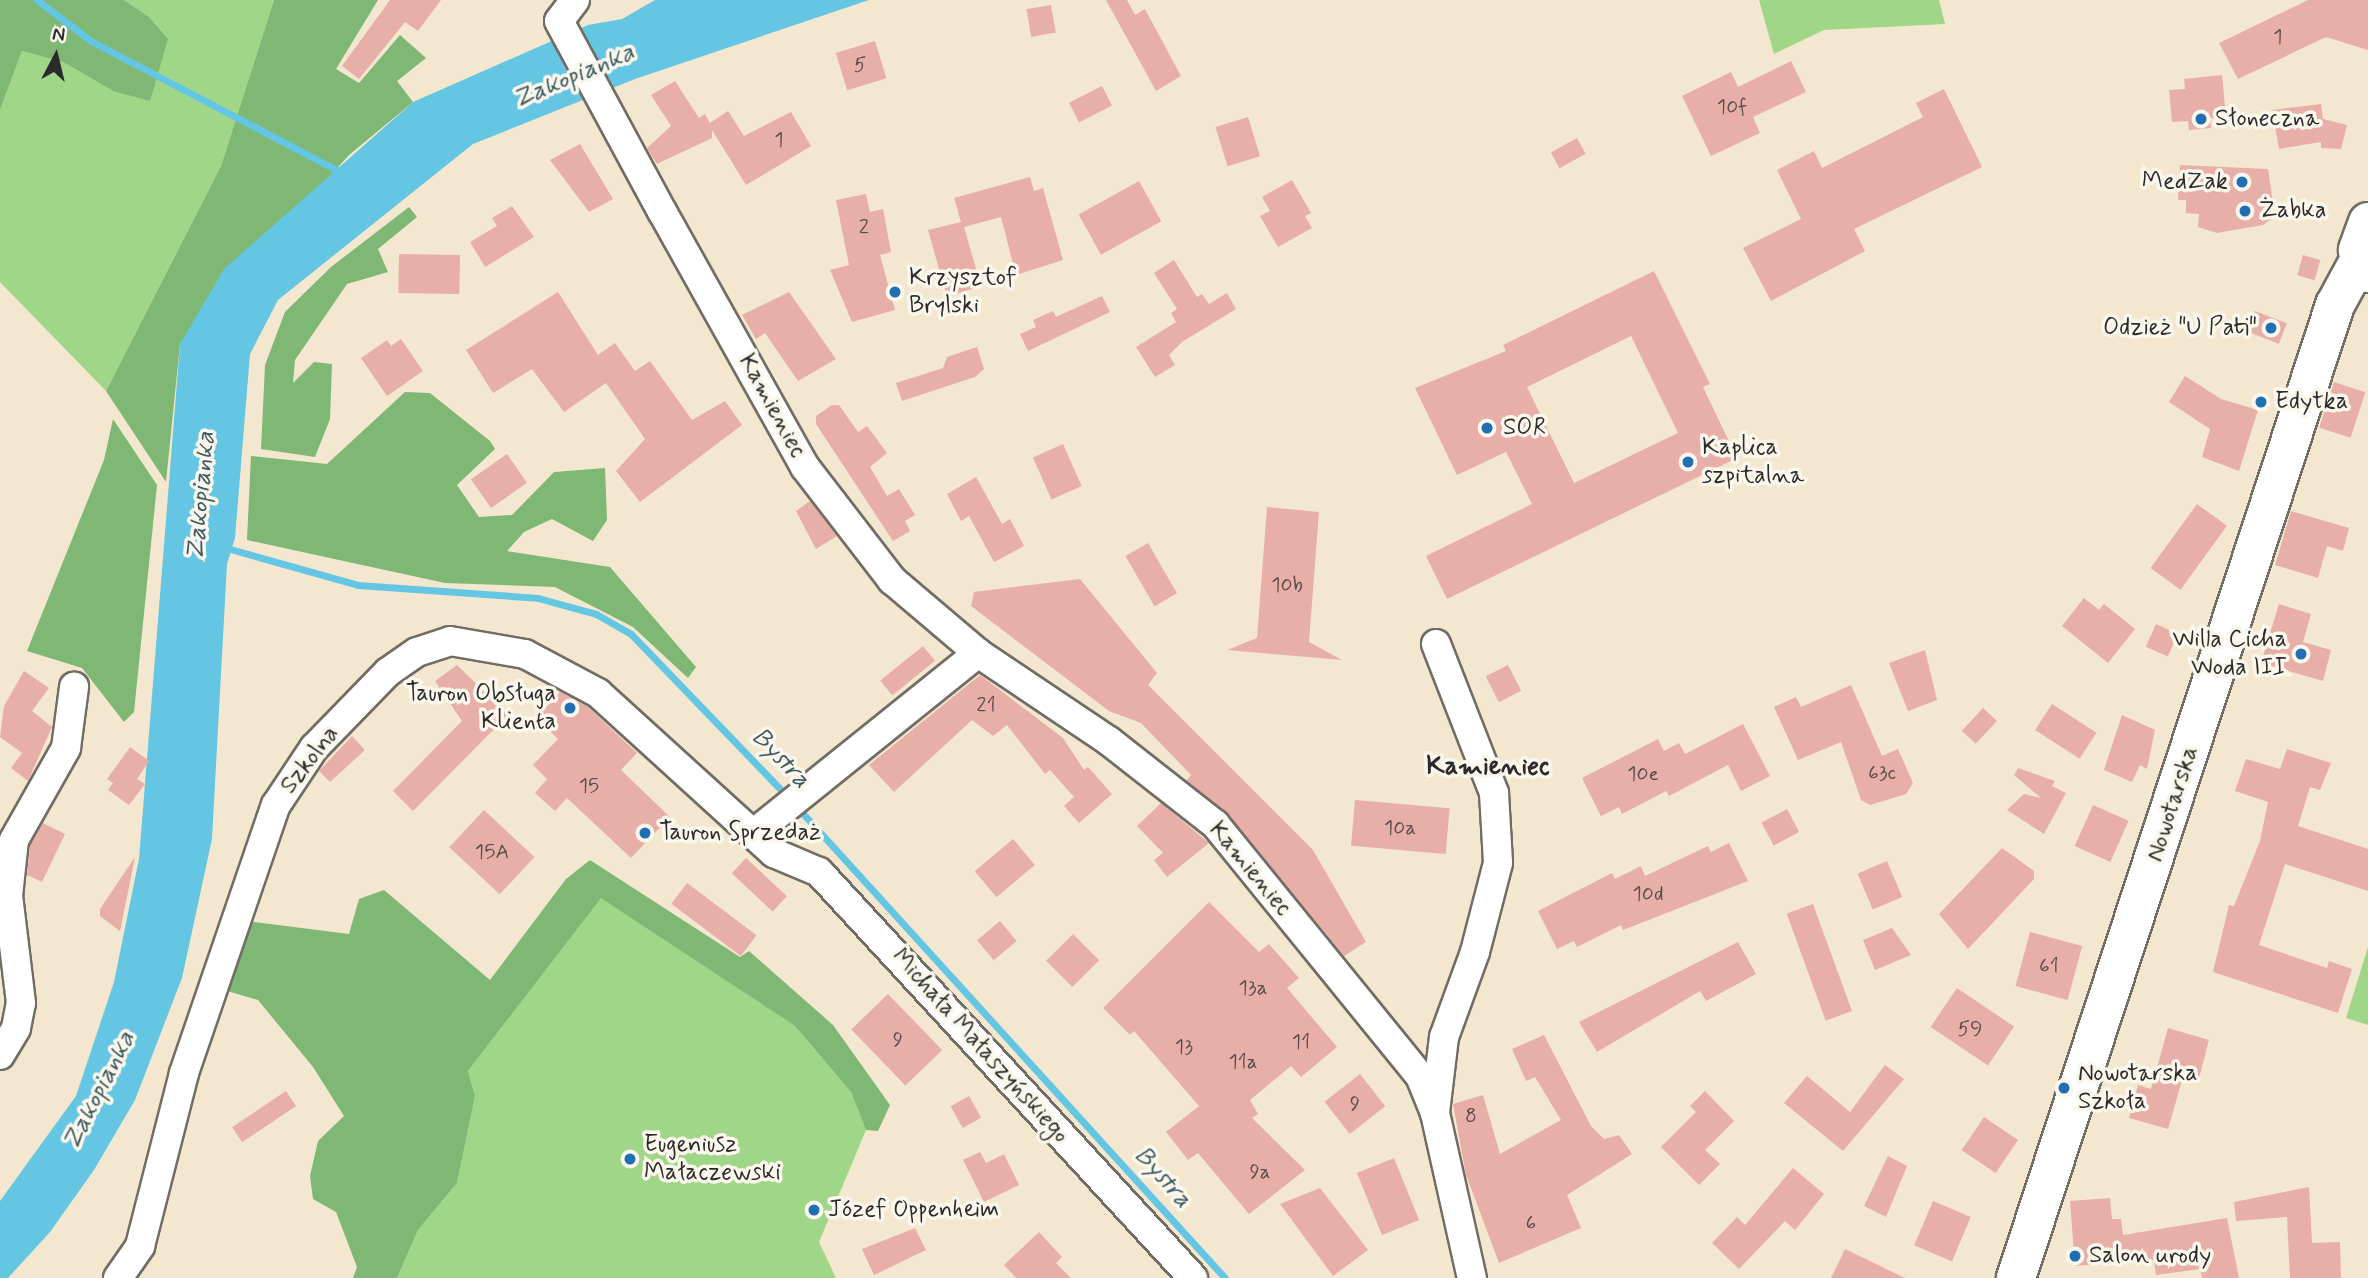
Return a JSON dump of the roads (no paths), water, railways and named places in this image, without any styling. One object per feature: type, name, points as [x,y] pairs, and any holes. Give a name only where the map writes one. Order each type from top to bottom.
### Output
[{"type":"main road","name":"Nowotarska","points":[[2016,1278],[2345,281],[2366,248]]},
{"type":"street","name":"Kamieniec","points":[[575,0],[559,21],[805,467],[892,580],[978,653],[1109,741],[1215,824],[1420,1076],[1435,1113],[1472,1278]]},
{"type":"street","name":"Szkolna","points":[[118,1278],[140,1246],[184,1073],[276,805],[314,748],[388,672],[417,652],[450,641],[525,654],[598,693],[763,825]]},
{"type":"street","name":"Kamieniec","points":[[1435,1113],[1444,1037],[1475,952],[1498,863],[1494,793],[1436,645]]},
{"type":"street","points":[[763,825],[807,784],[978,653]]},
{"type":"street","points":[[0,1055],[16,1028],[21,1003],[8,896],[14,840],[66,748],[74,687]]},
{"type":"street","name":"Michała Małaszyńskiego","points":[[763,825],[790,863],[819,872],[1193,1278]]},
{"type":"water","name":"Zakopianka","points":[[655,0],[869,0],[635,79],[473,144],[278,300],[250,354],[235,538],[227,564],[212,839],[182,978],[135,1100],[94,1170],[50,1232],[8,1278],[0,1278],[0,1201],[76,1096],[114,982],[139,859],[180,344],[224,269],[413,102],[588,25],[622,19]]},
{"type":"waterway","points":[[37,0],[91,41],[341,172]]},
{"type":"waterway","name":"Bystra","points":[[223,547],[358,585],[538,598],[596,614],[631,634],[789,798]]},
{"type":"waterway","name":"Bystra","points":[[797,807],[1225,1278]]},
{"type":"place","name":"Słoneczna","points":[[2201,119]]},
{"type":"place","name":"MedZak","points":[[2242,182]]},
{"type":"place","name":"Żabka","points":[[2245,211]]},
{"type":"place","name":"Krzysztof Brylski","points":[[895,292]]},
{"type":"place","name":"Odzież \"U Pati\"","points":[[2271,328]]},
{"type":"place","name":"Edytka","points":[[2261,402]]},
{"type":"place","name":"SOR","points":[[1487,428]]},
{"type":"place","name":"Kaplica szpitalna","points":[[1688,462]]},
{"type":"place","name":"Willa Cicha Woda III","points":[[2301,654]]},
{"type":"place","name":"Tauron Obsługa Klienta","points":[[570,708]]},
{"type":"place","name":"Tauron Sprzedaż","points":[[645,833]]},
{"type":"place","name":"Nowotarska Szkoła","points":[[2064,1088]]},
{"type":"place","name":"Eugeniusz Małaczewski","points":[[630,1159]]},
{"type":"place","name":"Józef Oppenheim","points":[[814,1210]]},
{"type":"place","name":"Salon urody","points":[[2075,1256]]},
{"type":"district","name":"Kamieniec","points":[[1488,768]]}]
